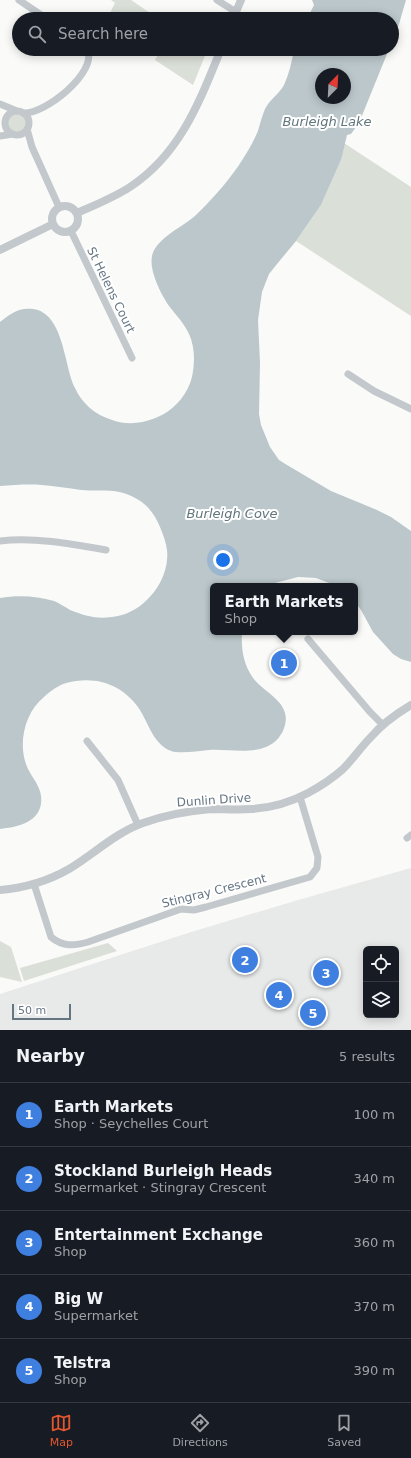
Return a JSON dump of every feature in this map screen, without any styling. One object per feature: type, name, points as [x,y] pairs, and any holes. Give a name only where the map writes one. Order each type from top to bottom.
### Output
[{"type":"street","points":[[19,0],[37,12]]},
{"type":"street","points":[[217,0],[231,12]]},
{"type":"street","points":[[236,12],[241,0]]},
{"type":"street","points":[[0,132],[11,113],[29,113],[38,110],[60,96],[81,76],[88,65],[89,56]]},
{"type":"street","points":[[77,213],[129,188],[162,161],[179,139],[188,124],[218,56]]},
{"type":"street","points":[[0,105],[20,112],[28,118],[32,147],[60,207]]},
{"type":"street","points":[[0,105],[6,121],[7,129],[26,140],[32,147]]},
{"type":"street","points":[[0,136],[24,133],[38,110]]},
{"type":"street","points":[[60,207],[72,207],[77,213],[78,221],[74,229],[71,231],[63,232],[55,228],[53,224],[52,216],[56,209],[60,207]]},
{"type":"street","points":[[0,250],[53,224]]},
{"type":"street","name":"St Helens Court","points":[[71,231],[132,358]]},
{"type":"street","points":[[348,374],[374,391],[411,409]]},
{"type":"street","points":[[0,542],[9,540],[59,542],[106,550]]},
{"type":"street","points":[[308,639],[370,712],[383,725]]},
{"type":"street","name":"Dunlin Drive","points":[[0,890],[34,884],[55,876],[68,869],[105,843],[138,825],[181,813],[213,809],[251,809],[278,804],[300,797],[321,786],[343,769],[383,725],[411,705]]},
{"type":"street","points":[[87,741],[118,780],[138,825]]},
{"type":"street","name":"Stingray Crescent","points":[[34,884],[51,937],[57,942],[73,946],[182,909],[194,910],[310,877],[317,868],[318,857],[300,797]]},
{"type":"shaded area","points":[[111,0],[131,0],[149,12],[110,12],[115,3]]},
{"type":"shaded area","points":[[157,56],[205,56],[193,85],[155,60]]},
{"type":"shaded area","points":[[17,114],[21,115],[25,119],[25,127],[21,131],[17,132],[13,131],[9,127],[8,123],[9,119],[13,115]]},
{"type":"shaded area","points":[[344,143],[411,187],[411,316],[296,241],[321,205],[341,160]]},
{"type":"shaded area","points":[[411,868],[411,1030],[0,1030],[0,994],[188,933]]},
{"type":"shaded area","points":[[0,941],[11,947],[22,982],[0,977]]},
{"type":"shaded area","points":[[108,943],[117,951],[24,981],[20,968]]},
{"type":"water","points":[[312,0],[406,0],[399,24],[399,12],[310,12],[314,5]]},
{"type":"water","name":"Burleigh Cove","points":[[292,56],[386,56],[359,123],[351,134],[347,135],[341,160],[321,205],[296,241],[269,274],[262,292],[258,320],[260,363],[259,414],[261,425],[270,447],[279,460],[331,491],[391,517],[411,531],[411,662],[401,659],[393,654],[373,632],[358,606],[358,583],[329,583],[316,578],[298,577],[275,583],[210,583],[210,635],[242,635],[243,656],[250,673],[258,683],[275,698],[284,710],[286,717],[285,725],[283,732],[278,738],[266,747],[252,750],[173,752],[165,748],[157,740],[140,710],[128,696],[120,690],[95,681],[86,680],[65,683],[51,691],[37,704],[27,721],[24,730],[23,750],[25,760],[41,796],[39,811],[29,821],[15,827],[0,829],[0,598],[27,596],[48,599],[77,613],[102,618],[122,615],[141,605],[156,590],[165,570],[167,550],[156,518],[145,504],[130,495],[116,491],[81,490],[57,486],[0,486],[0,322],[11,314],[23,309],[33,309],[43,313],[51,320],[62,342],[71,378],[78,394],[90,408],[106,418],[125,423],[144,422],[162,415],[177,404],[188,389],[192,377],[194,366],[193,349],[187,330],[169,306],[159,289],[152,268],[152,256],[164,238],[196,215],[234,172],[250,148],[269,102],[284,85]]},
{"type":"place","name":"Earth Markets","points":[[284,663]]},
{"type":"place","name":"Stockland Burleigh Heads","points":[[245,960]]},
{"type":"place","name":"Entertainment Exchange","points":[[326,973]]},
{"type":"place","name":"Big W","points":[[279,995]]},
{"type":"place","name":"Telstra","points":[[313,1013]]},
{"type":"water label","name":"Burleigh Lake","points":[[327,121]]}]
